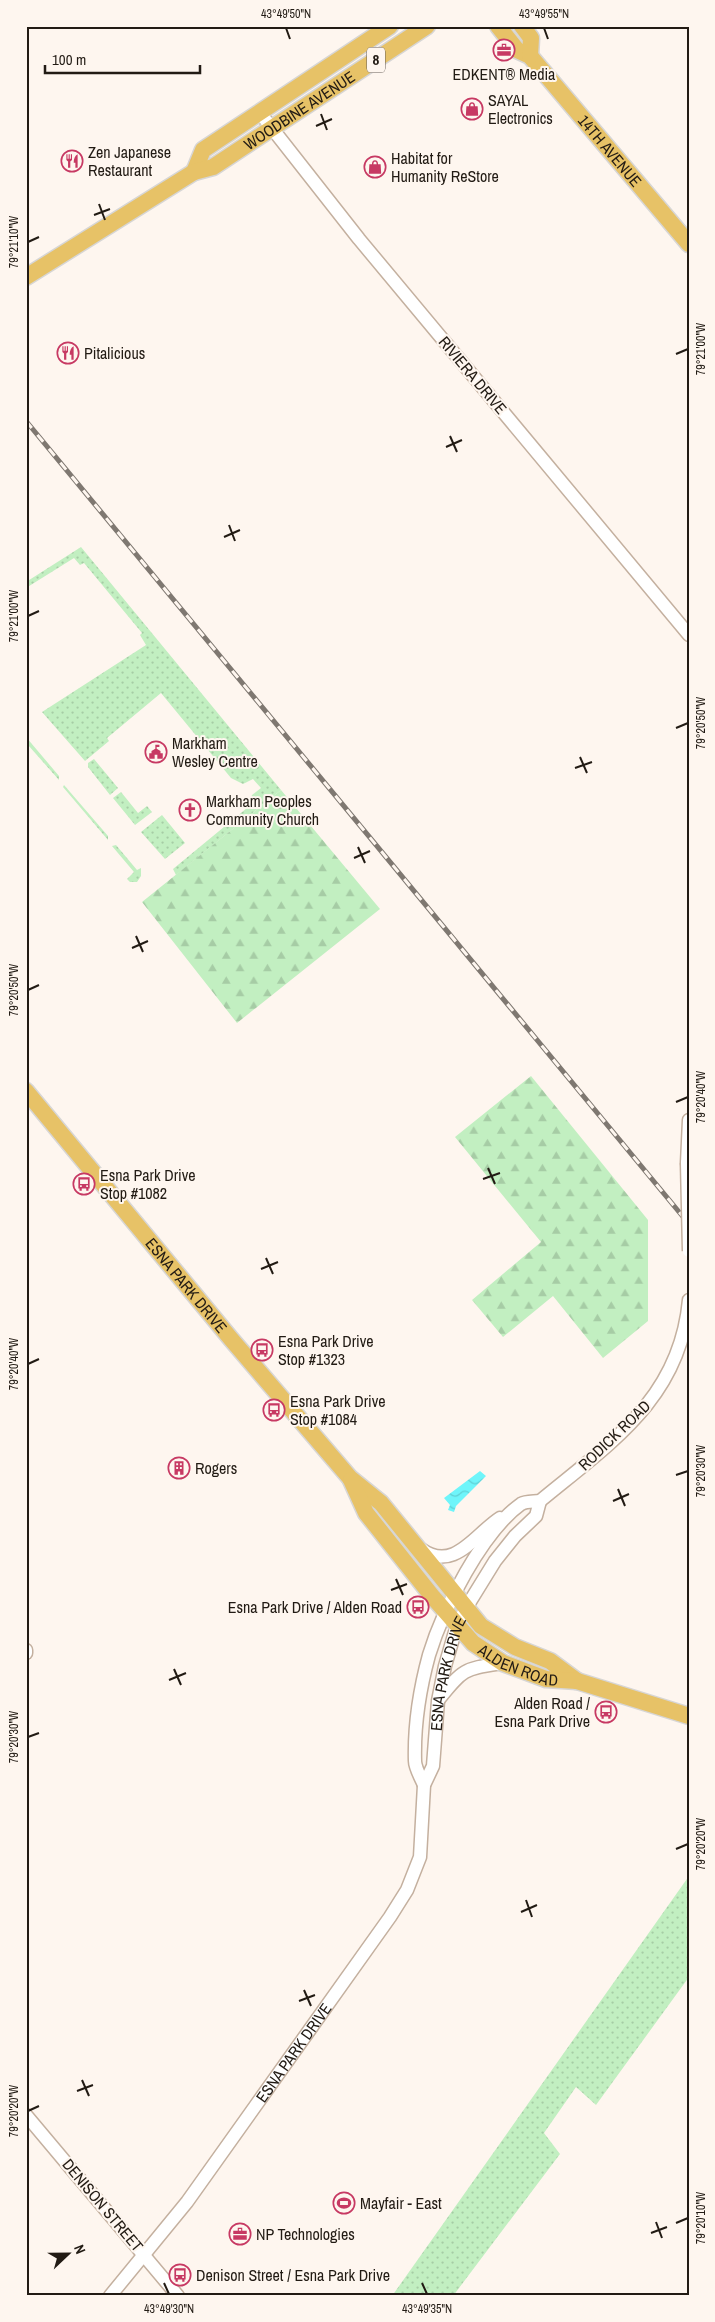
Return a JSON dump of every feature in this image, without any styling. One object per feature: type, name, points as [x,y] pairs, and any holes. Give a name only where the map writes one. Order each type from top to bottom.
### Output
[{"type":"main road","name":"WOODBINE AVENUE","points":[[194,172],[203,150],[390,26]]},
{"type":"main road","name":"WOODBINE AVENUE","points":[[26,277],[194,172],[213,167],[325,94],[411,31],[427,26]]},
{"type":"main road","name":"14TH AVENUE","points":[[498,26],[517,50],[530,56],[689,244]]},
{"type":"main road","points":[[522,26],[531,38],[530,56]]},
{"type":"main road","name":"ESNA PARK DRIVE","points":[[26,1091],[199,1301],[350,1478],[381,1503],[461,1601]]},
{"type":"main road","name":"ESNA PARK DRIVE","points":[[350,1478],[366,1513],[446,1612]]},
{"type":"main road","name":"ALDEN ROAD","points":[[461,1601],[481,1626],[515,1647],[550,1661],[577,1681]]},
{"type":"main road","name":"ALDEN ROAD","points":[[446,1612],[473,1642],[503,1663],[546,1679],[577,1681],[689,1716]]},
{"type":"street","name":"RIVIERA DRIVE","points":[[260,113],[360,239],[689,635]]},
{"type":"street","points":[[689,1120],[687,1163],[689,1255]]},
{"type":"street","name":"RODICK ROAD","points":[[461,1601],[515,1536],[536,1516],[540,1501],[613,1440],[638,1416],[656,1394],[673,1366],[683,1335],[689,1300]]},
{"type":"street","points":[[414,1544],[431,1556],[448,1556],[465,1549],[493,1522],[523,1503],[540,1501]]},
{"type":"street","points":[[461,1601],[479,1552],[501,1524],[523,1503]]},
{"type":"street","name":"ESNA PARK DRIVE","points":[[424,1785],[415,1763],[419,1703],[429,1657],[446,1612],[461,1601]]},
{"type":"street","name":"ESNA PARK DRIVE","points":[[110,2296],[187,2202],[272,2085],[407,1890],[420,1857],[424,1785],[433,1766],[438,1701],[445,1666],[458,1626],[461,1601]]},
{"type":"street","points":[[438,1701],[457,1677],[469,1668],[503,1663]]},
{"type":"street","name":"DENISON STREET","points":[[26,2115],[178,2296]]},
{"type":"green space","points":[[81,547],[281,790],[176,875],[173,869],[247,808],[252,795],[261,788],[253,779],[243,784],[231,778],[161,693],[107,738],[109,741],[85,761],[42,712],[146,645],[140,635],[142,633],[84,563],[80,565],[74,558],[26,588],[26,582]]},
{"type":"green space","points":[[26,737],[59,776],[59,780],[28,745],[26,746]]},
{"type":"green space","points":[[94,759],[118,788],[110,795],[88,767],[88,763]]},
{"type":"green space","points":[[64,785],[108,836],[108,840],[63,787]]},
{"type":"green space","points":[[281,790],[380,909],[237,1023],[142,902]]},
{"type":"green space","points":[[121,792],[138,813],[147,806],[152,812],[135,825],[113,798]]},
{"type":"green space","points":[[162,815],[185,843],[165,859],[141,832]]},
{"type":"green space","points":[[116,845],[137,870],[141,868],[141,876],[137,882],[130,882],[127,879],[134,872],[112,846]]},
{"type":"green space","points":[[531,1076],[648,1220],[648,1321],[603,1358],[553,1296],[503,1337],[472,1300],[541,1242],[455,1137]]},
{"type":"green space","points":[[689,1876],[689,1977],[596,2105],[576,2087],[544,2133],[560,2154],[453,2296],[392,2296]]},
{"type":"water","points":[[480,1471],[486,1476],[456,1506],[454,1512],[448,1510],[450,1505],[444,1498]]},
{"type":"railway","points":[[26,421],[689,1224]]},
{"type":"place","name":"EDKENT® Media","points":[[504,50]]},
{"type":"place","name":"SAYAL Electronics","points":[[472,109]]},
{"type":"place","name":"Zen Japanese Restaurant","points":[[72,161]]},
{"type":"place","name":"Habitat for Humanity ReStore","points":[[375,167]]},
{"type":"place","name":"Pitalicious","points":[[68,353]]},
{"type":"place","name":"Markham Wesley Centre","points":[[156,752]]},
{"type":"place","name":"Markham Peoples Community Church","points":[[190,810]]},
{"type":"place","name":"Esna Park Drive Stop #1082","points":[[84,1184]]},
{"type":"place","name":"Esna Park Drive Stop #1323","points":[[262,1350]]},
{"type":"place","name":"Esna Park Drive Stop #1084","points":[[274,1410]]},
{"type":"place","name":"Rogers","points":[[179,1468]]},
{"type":"place","name":"Esna Park Drive / Alden Road","points":[[418,1607]]},
{"type":"place","name":"Alden Road / Esna Park Drive","points":[[606,1712]]},
{"type":"place","name":"Mayfair - East","points":[[344,2203]]},
{"type":"place","name":"NP Technologies","points":[[240,2234]]},
{"type":"place","name":"Denison Street / Esna Park Drive","points":[[180,2275]]}]
